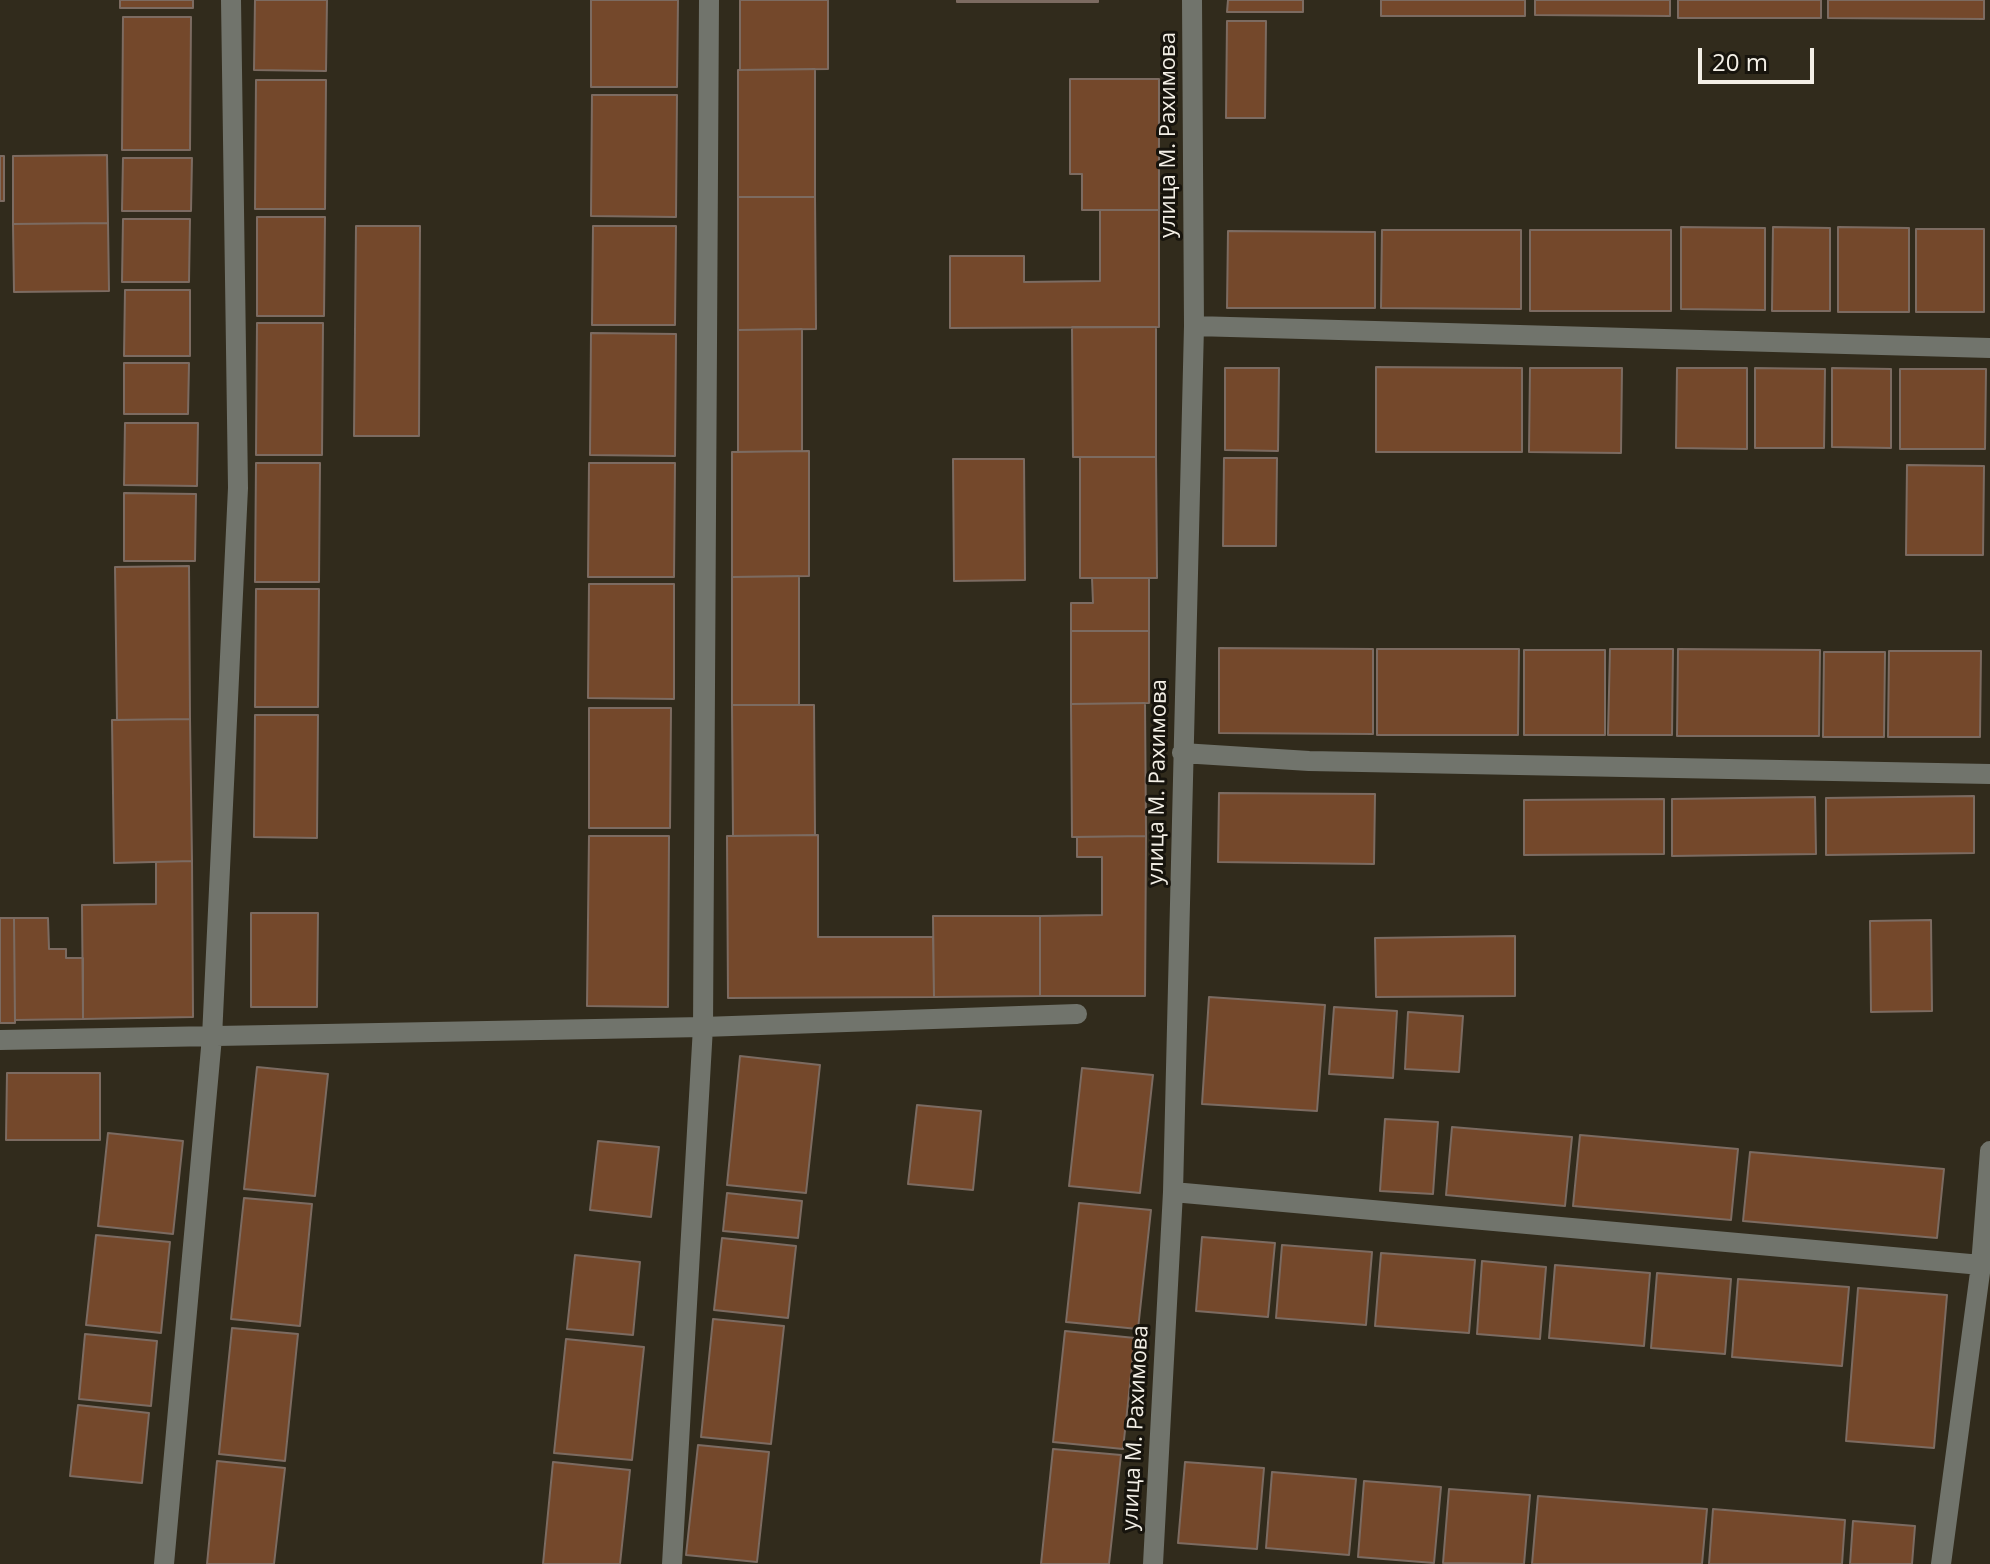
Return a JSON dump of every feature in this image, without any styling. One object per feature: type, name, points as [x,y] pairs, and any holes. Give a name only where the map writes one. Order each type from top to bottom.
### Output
[{"type":"street","points":[[164,1564],[212,1037],[238,488],[231,0]]},
{"type":"street","points":[[672,1564],[703,1027],[709,0]]},
{"type":"street","name":"улица М. Рахимова","points":[[1153,1564],[1173,1192],[1194,326],[1192,0]]},
{"type":"street","points":[[1194,326],[1990,348]]},
{"type":"street","points":[[1182,753],[1309,761],[1990,774]]},
{"type":"street","points":[[0,1040],[703,1027],[1077,1014]]},
{"type":"street","points":[[1941,1564],[1981,1265],[1990,1151]]},
{"type":"street","points":[[1173,1192],[1981,1265]]},
{"type":"building","points":[[120,0],[193,0],[193,8],[120,8]]},
{"type":"building","points":[[255,0],[327,0],[326,71],[254,70]]},
{"type":"building","points":[[591,0],[678,0],[677,87],[591,87]]},
{"type":"building","points":[[740,0],[828,0],[828,69],[740,70]]},
{"type":"building","points":[[1098,0],[1098,2],[957,2]]},
{"type":"building","points":[[1228,0],[1303,0],[1303,12],[1227,12]]},
{"type":"building","points":[[1381,0],[1525,0],[1525,16],[1381,16]]},
{"type":"building","points":[[1535,0],[1670,0],[1670,16],[1535,15]]},
{"type":"building","points":[[1678,0],[1821,0],[1821,18],[1678,18]]},
{"type":"building","points":[[1828,0],[1984,0],[1984,19],[1828,18]]},
{"type":"building","points":[[123,17],[191,17],[190,150],[122,150]]},
{"type":"building","points":[[1227,21],[1266,21],[1265,118],[1226,118]]},
{"type":"building","points":[[815,69],[815,197],[738,197],[738,70]]},
{"type":"building","points":[[1070,79],[1159,79],[1159,210],[1082,210],[1082,174],[1070,174]]},
{"type":"building","points":[[256,80],[326,80],[325,209],[255,209]]},
{"type":"building","points":[[592,95],[677,95],[676,217],[591,216]]},
{"type":"building","points":[[107,155],[108,223],[13,224],[13,156]]},
{"type":"building","points":[[0,156],[4,156],[4,201],[0,201]]},
{"type":"building","points":[[123,158],[192,158],[191,211],[122,211]]},
{"type":"building","points":[[738,197],[815,197],[816,329],[738,330]]},
{"type":"building","points":[[1100,210],[1159,210],[1159,327],[950,328],[950,256],[1024,256],[1024,282],[1100,281]]},
{"type":"building","points":[[257,217],[325,217],[324,316],[257,316]]},
{"type":"building","points":[[123,219],[190,219],[189,282],[122,282]]},
{"type":"building","points":[[108,223],[109,291],[14,292],[13,224]]},
{"type":"building","points":[[356,226],[420,226],[419,436],[354,436]]},
{"type":"building","points":[[593,226],[676,226],[675,325],[592,325]]},
{"type":"building","points":[[1681,227],[1765,228],[1765,310],[1681,309]]},
{"type":"building","points":[[1773,227],[1830,228],[1830,311],[1772,311]]},
{"type":"building","points":[[1838,227],[1909,228],[1909,312],[1838,312]]},
{"type":"building","points":[[1916,229],[1984,229],[1984,312],[1916,312]]},
{"type":"building","points":[[1382,230],[1521,230],[1521,309],[1381,308]]},
{"type":"building","points":[[1530,230],[1671,230],[1671,311],[1530,311]]},
{"type":"building","points":[[1228,231],[1375,232],[1375,308],[1227,308]]},
{"type":"building","points":[[125,290],[190,290],[190,356],[124,356]]},
{"type":"building","points":[[257,323],[323,323],[322,455],[256,455]]},
{"type":"building","points":[[1072,327],[1156,327],[1156,457],[1073,457]]},
{"type":"building","points":[[802,329],[802,451],[738,452],[738,330]]},
{"type":"building","points":[[591,333],[676,334],[675,456],[590,455]]},
{"type":"building","points":[[124,363],[189,363],[188,414],[124,414]]},
{"type":"building","points":[[1376,367],[1522,368],[1522,452],[1376,452]]},
{"type":"building","points":[[1225,368],[1279,368],[1278,451],[1225,450]]},
{"type":"building","points":[[1530,368],[1622,368],[1621,453],[1529,452]]},
{"type":"building","points":[[1677,368],[1747,368],[1747,449],[1676,448]]},
{"type":"building","points":[[1755,368],[1825,369],[1824,448],[1755,448]]},
{"type":"building","points":[[1832,368],[1891,369],[1891,448],[1832,447]]},
{"type":"building","points":[[1900,369],[1986,369],[1985,449],[1900,449]]},
{"type":"building","points":[[125,423],[198,423],[197,486],[124,485]]},
{"type":"building","points":[[809,451],[809,576],[732,577],[732,452]]},
{"type":"building","points":[[1080,457],[1156,457],[1157,578],[1080,578]]},
{"type":"building","points":[[1224,458],[1277,458],[1276,546],[1223,546]]},
{"type":"building","points":[[953,459],[1024,459],[1025,580],[954,581]]},
{"type":"building","points":[[256,463],[320,463],[319,582],[255,582]]},
{"type":"building","points":[[589,463],[675,463],[674,577],[588,577]]},
{"type":"building","points":[[1907,465],[1984,466],[1983,555],[1906,555]]},
{"type":"building","points":[[124,493],[196,494],[195,561],[124,561]]},
{"type":"building","points":[[189,566],[190,719],[117,720],[115,567]]},
{"type":"building","points":[[799,576],[799,705],[732,705],[732,577]]},
{"type":"building","points":[[1092,578],[1149,578],[1149,631],[1071,631],[1071,603],[1093,603]]},
{"type":"building","points":[[589,584],[674,584],[674,699],[588,698]]},
{"type":"building","points":[[256,589],[319,589],[318,707],[255,707]]},
{"type":"building","points":[[1071,631],[1149,631],[1149,703],[1071,704]]},
{"type":"building","points":[[1219,648],[1373,649],[1373,734],[1219,733]]},
{"type":"building","points":[[1377,649],[1519,649],[1518,735],[1377,735]]},
{"type":"building","points":[[1610,649],[1673,649],[1672,735],[1608,735]]},
{"type":"building","points":[[1678,649],[1820,650],[1819,736],[1677,736]]},
{"type":"building","points":[[1524,650],[1605,650],[1605,735],[1524,735]]},
{"type":"building","points":[[1889,651],[1981,651],[1980,737],[1888,737]]},
{"type":"building","points":[[1824,652],[1885,652],[1884,737],[1823,737]]},
{"type":"building","points":[[1145,703],[1146,836],[1072,837],[1071,704]]},
{"type":"building","points":[[732,705],[814,705],[815,835],[733,836]]},
{"type":"building","points":[[589,708],[671,708],[670,828],[589,828]]},
{"type":"building","points":[[255,715],[318,715],[317,838],[254,837]]},
{"type":"building","points":[[190,719],[192,861],[114,863],[112,720]]},
{"type":"building","points":[[1219,793],[1375,794],[1374,864],[1218,862]]},
{"type":"building","points":[[1974,796],[1974,853],[1826,855],[1826,798]]},
{"type":"building","points":[[1815,797],[1816,854],[1672,856],[1672,799]]},
{"type":"building","points":[[1664,799],[1664,854],[1524,855],[1524,800]]},
{"type":"building","points":[[818,835],[818,937],[933,937],[934,997],[728,998],[727,836]]},
{"type":"building","points":[[589,836],[669,836],[668,1007],[587,1006]]},
{"type":"building","points":[[1146,836],[1145,996],[1040,996],[1040,916],[1102,915],[1102,857],[1077,857],[1077,837]]},
{"type":"building","points":[[192,861],[193,1017],[83,1019],[82,905],[156,904],[156,862]]},
{"type":"building","points":[[251,913],[318,913],[317,1007],[251,1007]]},
{"type":"building","points":[[933,916],[1040,916],[1040,996],[934,997]]},
{"type":"building","points":[[0,918],[14,918],[15,1023],[0,1023]]},
{"type":"building","points":[[14,918],[48,918],[49,949],[66,949],[66,958],[83,958],[83,1019],[15,1020]]},
{"type":"building","points":[[1931,920],[1932,1011],[1871,1012],[1870,921]]},
{"type":"building","points":[[1515,936],[1515,996],[1376,997],[1375,938]]},
{"type":"building","points":[[1209,997],[1325,1005],[1317,1111],[1202,1104]]},
{"type":"building","points":[[1334,1007],[1397,1011],[1393,1078],[1329,1074]]},
{"type":"building","points":[[1408,1012],[1463,1016],[1459,1072],[1405,1069]]},
{"type":"building","points":[[740,1056],[820,1065],[806,1193],[727,1185]]},
{"type":"building","points":[[257,1067],[328,1074],[315,1196],[244,1189]]},
{"type":"building","points":[[1082,1068],[1153,1075],[1140,1193],[1069,1186]]},
{"type":"building","points":[[7,1073],[100,1073],[100,1140],[6,1140]]},
{"type":"building","points":[[917,1105],[981,1111],[973,1190],[908,1184]]},
{"type":"building","points":[[1385,1119],[1438,1122],[1433,1194],[1380,1191]]},
{"type":"building","points":[[1452,1127],[1572,1137],[1565,1206],[1446,1195]]},
{"type":"building","points":[[108,1133],[183,1141],[173,1234],[98,1226]]},
{"type":"building","points":[[1580,1135],[1738,1149],[1731,1220],[1573,1206]]},
{"type":"building","points":[[598,1141],[659,1147],[651,1217],[590,1210]]},
{"type":"building","points":[[1750,1152],[1944,1169],[1937,1238],[1743,1221]]},
{"type":"building","points":[[727,1193],[802,1201],[798,1238],[723,1231]]},
{"type":"building","points":[[244,1198],[312,1204],[300,1326],[231,1319]]},
{"type":"building","points":[[1079,1203],[1151,1210],[1138,1329],[1066,1322]]},
{"type":"building","points":[[96,1235],[170,1242],[161,1333],[86,1325]]},
{"type":"building","points":[[1202,1237],[1275,1243],[1268,1317],[1196,1311]]},
{"type":"building","points":[[722,1238],[796,1246],[788,1318],[714,1310]]},
{"type":"building","points":[[1282,1245],[1372,1252],[1366,1325],[1276,1318]]},
{"type":"building","points":[[1381,1253],[1475,1260],[1469,1333],[1375,1326]]},
{"type":"building","points":[[575,1255],[640,1262],[633,1335],[567,1329]]},
{"type":"building","points":[[1482,1261],[1546,1267],[1540,1339],[1477,1334]]},
{"type":"building","points":[[1555,1265],[1650,1273],[1644,1346],[1549,1338]]},
{"type":"building","points":[[1657,1273],[1731,1279],[1725,1354],[1651,1348]]},
{"type":"building","points":[[1738,1279],[1849,1287],[1842,1366],[1732,1357]]},
{"type":"building","points":[[1858,1288],[1947,1295],[1934,1448],[1846,1441]]},
{"type":"building","points":[[713,1319],[784,1326],[771,1444],[701,1437]]},
{"type":"building","points":[[232,1328],[298,1334],[285,1461],[219,1454]]},
{"type":"building","points":[[1065,1331],[1135,1338],[1123,1449],[1053,1442]]},
{"type":"building","points":[[85,1334],[157,1341],[151,1406],[79,1399]]},
{"type":"building","points":[[566,1339],[644,1347],[632,1460],[554,1453]]},
{"type":"building","points":[[78,1405],[149,1413],[142,1483],[70,1476]]},
{"type":"building","points":[[698,1445],[769,1452],[757,1562],[686,1555]]},
{"type":"building","points":[[1053,1449],[1121,1455],[1109,1564],[1041,1564]]},
{"type":"building","points":[[217,1461],[285,1468],[274,1564],[207,1564]]},
{"type":"building","points":[[553,1462],[630,1470],[620,1564],[543,1564]]},
{"type":"building","points":[[1185,1462],[1264,1468],[1257,1549],[1178,1543]]},
{"type":"building","points":[[1272,1472],[1356,1479],[1349,1555],[1266,1548]]},
{"type":"building","points":[[1364,1481],[1441,1487],[1434,1563],[1358,1557]]},
{"type":"building","points":[[1449,1489],[1530,1495],[1524,1564],[1443,1563]]},
{"type":"building","points":[[1538,1496],[1707,1509],[1702,1564],[1532,1564]]},
{"type":"building","points":[[1713,1509],[1845,1520],[1842,1564],[1709,1564]]},
{"type":"building","points":[[1853,1521],[1915,1526],[1912,1564],[1850,1564]]}]
